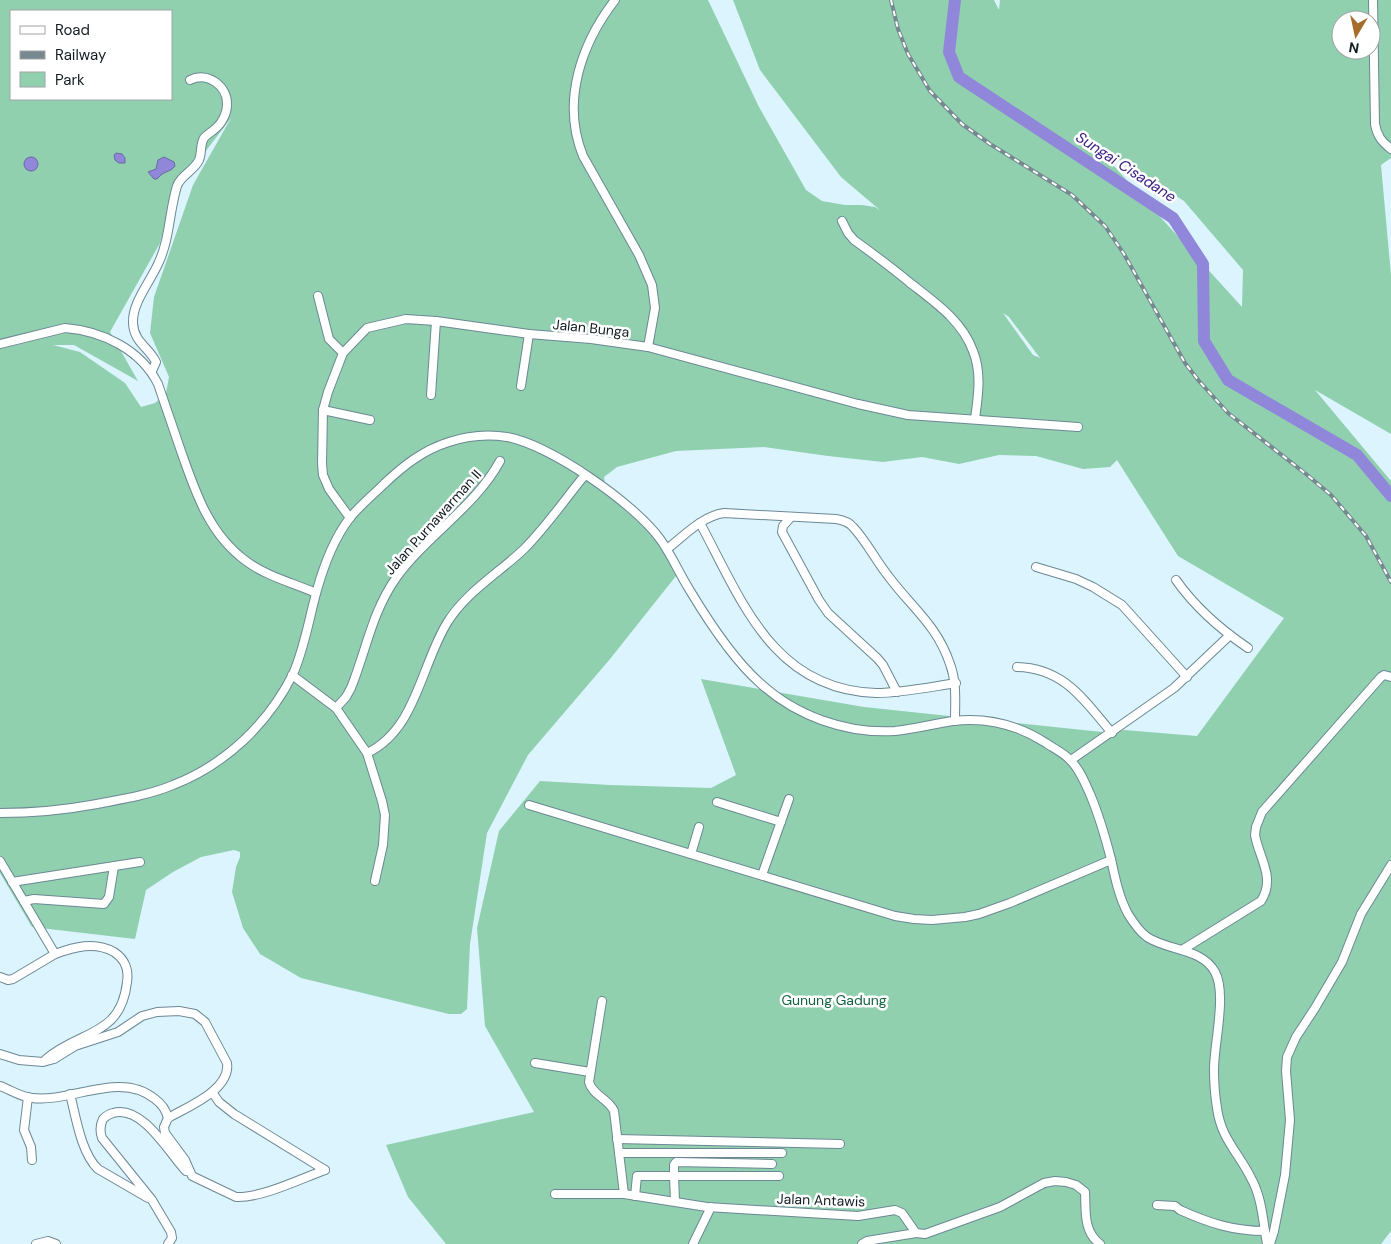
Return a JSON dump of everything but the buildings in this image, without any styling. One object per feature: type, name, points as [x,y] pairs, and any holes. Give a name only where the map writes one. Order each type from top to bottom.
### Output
[{"type":"street","name":"Jalan Bunga","points":[[350,518],[329,489],[324,475],[322,464],[323,410],[342,353],[367,328],[406,319],[436,321],[529,334],[591,339],[648,347],[655,308],[652,285],[639,255],[583,156],[578,143],[574,120],[575,90],[582,59],[592,37],[616,0]]},
{"type":"street","points":[[1373,0],[1376,89],[1375,124],[1378,136],[1391,149]]},
{"type":"street","points":[[152,371],[156,362],[137,338],[133,322],[134,314],[140,297],[162,256],[180,181],[198,162],[203,139],[220,123],[227,104],[225,94],[214,81],[205,77],[190,80]]},
{"type":"street","points":[[842,221],[854,240],[938,304],[964,333],[974,351],[978,367],[975,419]]},
{"type":"street","points":[[318,296],[329,339],[342,353]]},
{"type":"street","points":[[431,394],[436,321]]},
{"type":"street","points":[[0,344],[65,328],[76,329],[103,337],[128,349],[152,371],[196,495],[214,527],[246,561],[316,593]]},
{"type":"street","points":[[521,386],[529,334]]},
{"type":"street","points":[[648,347],[858,404],[908,415],[1078,427]]},
{"type":"street","points":[[323,410],[370,420]]},
{"type":"street","points":[[0,813],[36,812],[143,795],[188,778],[226,755],[249,736],[271,709],[292,675],[306,636],[316,593],[327,560],[350,518],[402,468],[425,451],[446,442],[467,437],[490,436],[511,438],[544,450],[585,475],[637,513],[649,525],[667,549],[691,592],[735,657],[757,681],[779,699],[821,720],[848,728],[872,731],[893,731],[955,721],[974,720],[1012,726],[1030,733],[1071,760],[1085,782],[1100,817],[1116,883],[1129,916],[1142,933],[1153,940],[1197,956],[1208,963],[1218,978],[1219,1009],[1214,1068],[1217,1109],[1227,1140],[1254,1184],[1268,1244]]},
{"type":"street","name":"Jalan Purnawarman II","points":[[336,708],[351,688],[375,618],[396,579],[426,543],[481,490],[500,461]]},
{"type":"street","points":[[367,753],[378,748],[388,740],[403,720],[442,631],[454,612],[526,546],[585,475]]},
{"type":"street","points":[[667,549],[711,516],[724,513],[836,519],[846,522],[853,527],[888,577],[910,604],[927,620],[936,633],[947,656],[956,683],[955,721]]},
{"type":"street","points":[[790,517],[783,526],[782,532],[819,600],[837,622],[877,658],[897,692]]},
{"type":"street","points":[[700,523],[754,621],[769,642],[793,666],[810,676],[844,689],[878,693],[956,683]]},
{"type":"street","points":[[1036,568],[1085,583],[1122,605],[1187,677]]},
{"type":"street","points":[[1176,580],[1193,601],[1230,635],[1248,648]]},
{"type":"street","points":[[1071,760],[1112,733],[1187,677],[1230,635]]},
{"type":"street","points":[[1017,666],[1044,671],[1064,680],[1073,687],[1112,733]]},
{"type":"street","points":[[292,675],[336,708],[367,753],[385,815],[383,845],[375,881]]},
{"type":"street","points":[[1182,950],[1261,901],[1266,892],[1268,881],[1255,835],[1262,812],[1381,677],[1384,675],[1391,677]]},
{"type":"street","points":[[762,875],[790,799]]},
{"type":"street","points":[[717,802],[781,822]]},
{"type":"street","points":[[529,805],[895,916],[914,919],[964,917],[987,911],[1111,860]]},
{"type":"street","points":[[691,854],[699,827]]},
{"type":"street","points":[[0,861],[55,954]]},
{"type":"street","points":[[12,882],[140,862]]},
{"type":"street","points":[[1268,1244],[1274,1231],[1285,1175],[1290,1120],[1286,1071],[1287,1058],[1296,1036],[1342,962],[1361,914],[1391,865]]},
{"type":"street","points":[[24,901],[34,899],[104,904],[109,897],[114,866]]},
{"type":"street","points":[[0,977],[8,980],[14,979],[55,954],[81,946],[106,948],[114,952],[126,966],[128,979],[123,1001],[120,1009],[110,1021],[100,1030],[64,1046],[42,1062]]},
{"type":"street","points":[[602,1002],[589,1086],[608,1102],[614,1110],[624,1194]]},
{"type":"street","points":[[0,1054],[19,1060],[42,1062],[54,1059],[75,1046],[118,1032],[136,1019],[149,1013],[169,1011],[195,1014],[205,1022],[227,1063],[226,1076],[212,1092],[168,1118],[164,1123],[164,1130],[192,1176]]},
{"type":"street","points":[[535,1063],[590,1072]]},
{"type":"street","points":[[0,1086],[28,1097],[40,1098],[114,1088],[131,1088],[156,1100],[165,1110],[168,1118]]},
{"type":"street","points":[[168,1244],[172,1238],[171,1232],[152,1200],[102,1138],[100,1129],[103,1119],[111,1113],[123,1112],[141,1119],[192,1176],[236,1197],[258,1194],[325,1170],[234,1114],[219,1102],[212,1092]]},
{"type":"street","points":[[70,1094],[86,1151],[92,1164],[152,1200]]},
{"type":"street","points":[[28,1097],[24,1130],[32,1160]]},
{"type":"street","points":[[617,1139],[840,1144]]},
{"type":"street","points":[[619,1152],[782,1153]]},
{"type":"street","points":[[675,1201],[674,1165],[676,1162],[772,1164]]},
{"type":"street","points":[[635,1196],[636,1178],[638,1175],[779,1176]]},
{"type":"street","points":[[862,1244],[867,1241],[916,1233],[924,1234],[1000,1207],[1044,1184],[1061,1182],[1071,1183],[1085,1192],[1087,1226],[1091,1236],[1100,1244]]},
{"type":"street","name":"Jalan Antawis","points":[[555,1194],[624,1194],[711,1207],[858,1216],[895,1210],[902,1213],[916,1233]]},
{"type":"street","points":[[1157,1205],[1175,1206],[1180,1210],[1222,1227],[1265,1231]]},
{"type":"street","points":[[694,1244],[711,1207]]},
{"type":"street","points":[[36,1244],[48,1241],[56,1244]]},
{"type":"green space","name":"Gunung Gadung","points":[[0,0],[708,0],[759,107],[806,190],[822,201],[875,207],[881,211],[841,177],[760,70],[733,0],[994,0],[999,10],[1000,0],[1391,0],[1391,158],[1381,165],[1391,275],[1391,434],[1315,390],[1391,481],[1391,1231],[1381,1244],[446,1244],[408,1197],[386,1145],[534,1112],[485,1026],[477,928],[499,831],[540,781],[711,788],[736,775],[701,679],[864,707],[1112,733],[1124,730],[1197,736],[1284,618],[1178,556],[1117,460],[1110,467],[1083,469],[1036,456],[999,455],[959,464],[922,457],[883,462],[764,447],[676,451],[617,467],[604,477],[605,485],[647,518],[678,559],[679,566],[676,576],[610,659],[528,755],[487,833],[470,944],[467,1009],[461,1014],[449,1014],[301,978],[260,954],[243,928],[232,892],[236,867],[240,857],[240,852],[234,850],[201,857],[173,872],[146,890],[135,939],[32,927],[0,873],[0,348],[18,344],[0,344]],"holes":[[[231,118],[193,185],[154,297],[150,333],[169,377],[166,393],[155,403],[141,407],[125,383],[80,352],[53,345],[74,345],[138,381],[110,332],[160,243],[173,194]],[[1094,144],[1184,201],[1243,270],[1242,307]],[[1003,313],[1009,317],[1040,358],[1033,355]]]},
{"type":"shaded area","points":[[116,153],[122,154],[125,158],[125,163],[119,163],[115,160],[114,155]]},
{"type":"shaded area","points":[[28,157],[34,157],[38,164],[34,171],[28,171],[24,167],[24,161]]},
{"type":"shaded area","points":[[164,157],[174,162],[175,166],[157,179],[154,179],[148,172],[156,169],[158,160]]},
{"type":"waterway","name":"Sungai Cisadane","points":[[955,0],[949,52],[959,77],[1173,218],[1203,264],[1204,341],[1228,380],[1357,455],[1391,496]]},
{"type":"railway","points":[[891,0],[898,29],[908,54],[930,91],[962,124],[990,144],[1072,195],[1105,226],[1124,254],[1185,363],[1199,381],[1228,413],[1331,495],[1366,536],[1391,582]]}]
